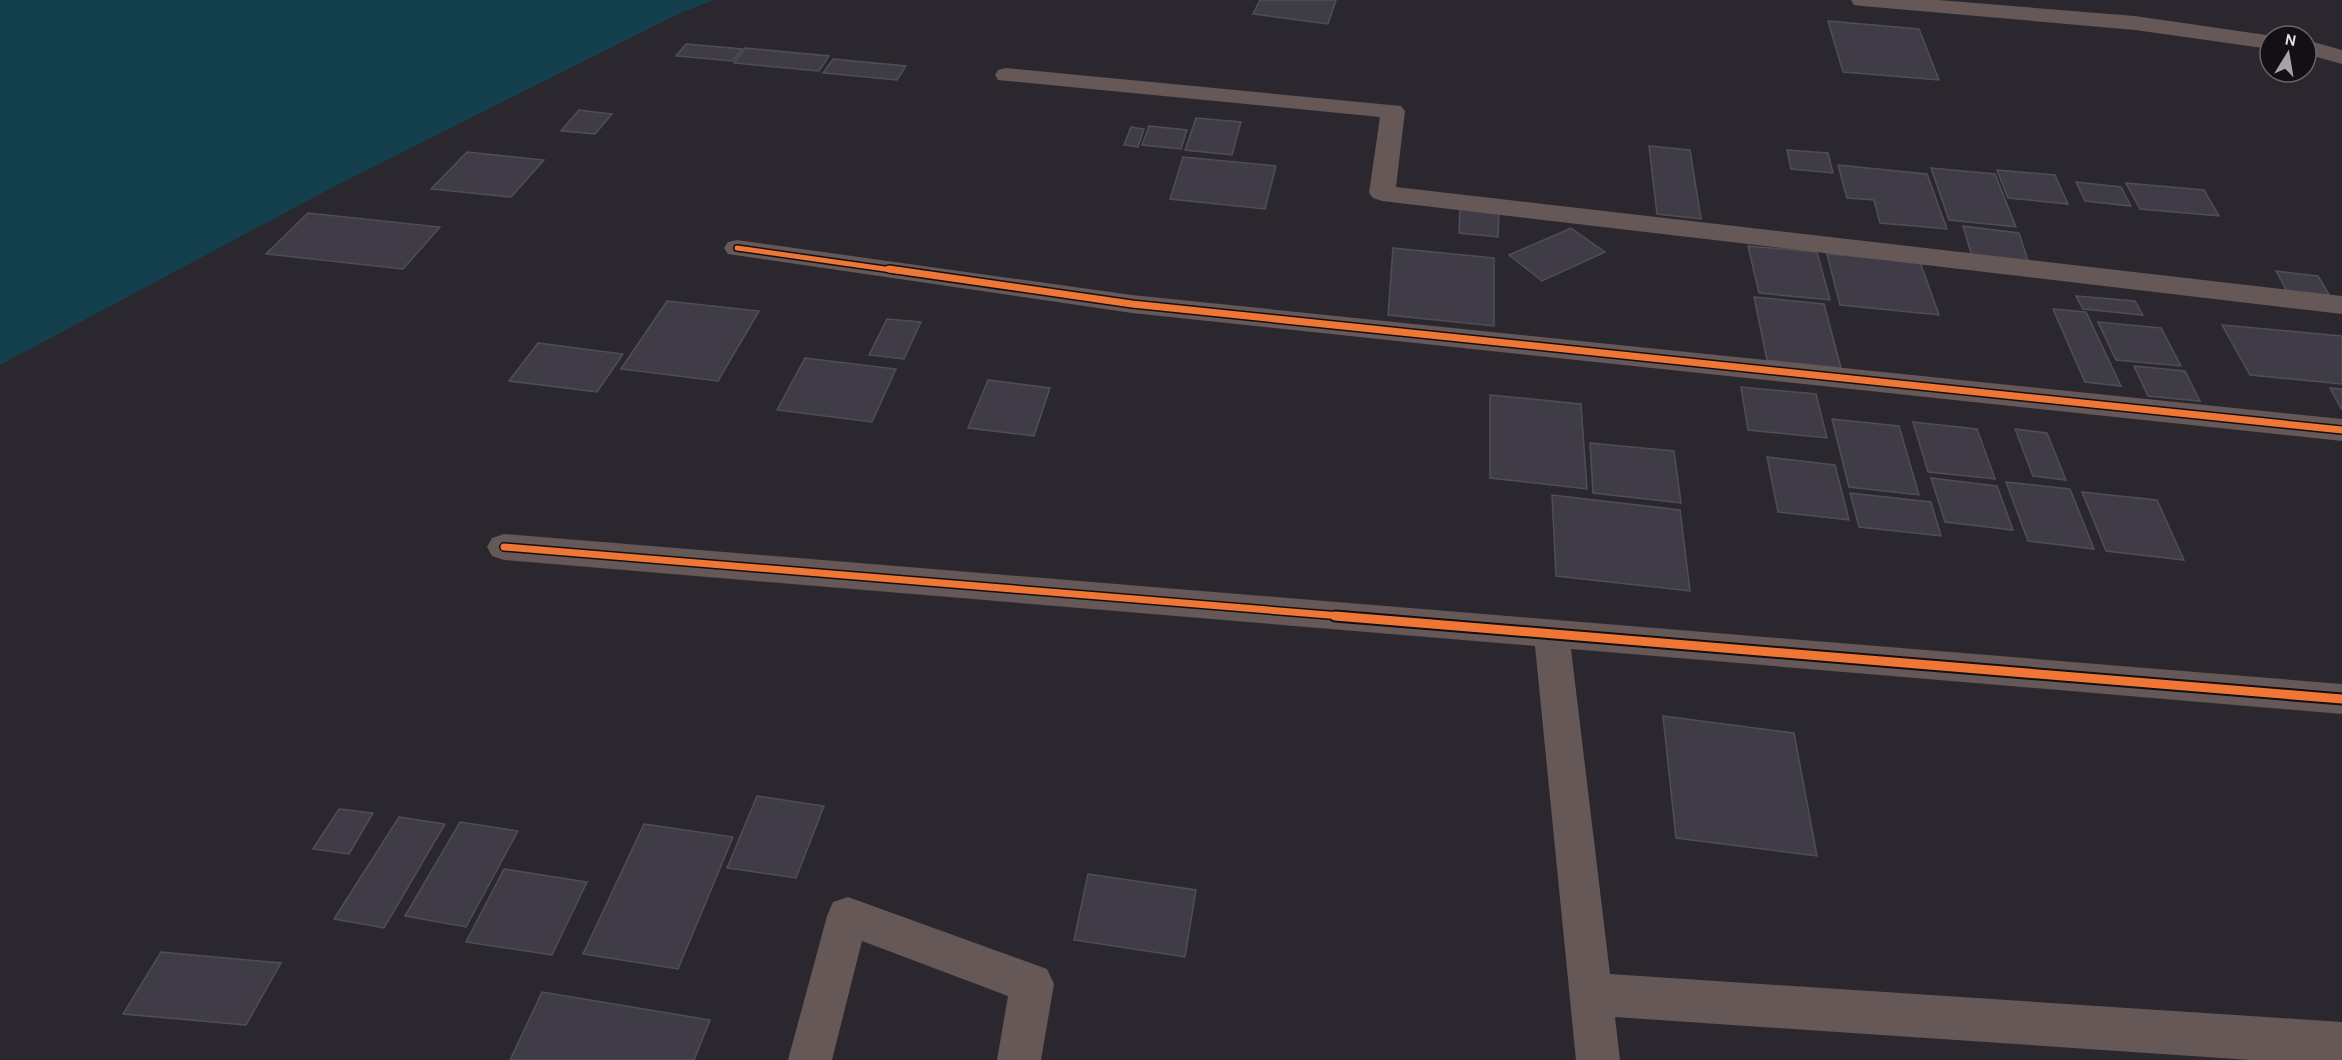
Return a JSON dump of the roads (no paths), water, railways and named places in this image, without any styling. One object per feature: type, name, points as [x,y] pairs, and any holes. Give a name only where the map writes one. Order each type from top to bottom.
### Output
[{"type":"street","points":[[1862,0],[2135,23],[2258,40]]},
{"type":"street","points":[[2318,50],[2342,57]]},
{"type":"street","points":[[1006,75],[1393,111],[1382,193],[1769,240],[2342,305]]},
{"type":"street","points":[[737,248],[1132,304],[2342,430]]},
{"type":"street","points":[[504,547],[2342,699]]},
{"type":"street","points":[[1551,633],[1598,1060]]},
{"type":"street","points":[[810,1060],[848,916],[1032,984],[1019,1060]]},
{"type":"street","points":[[1591,994],[2342,1044]]},
{"type":"water","points":[[0,0],[714,0],[680,13],[339,184],[0,365]]}]
